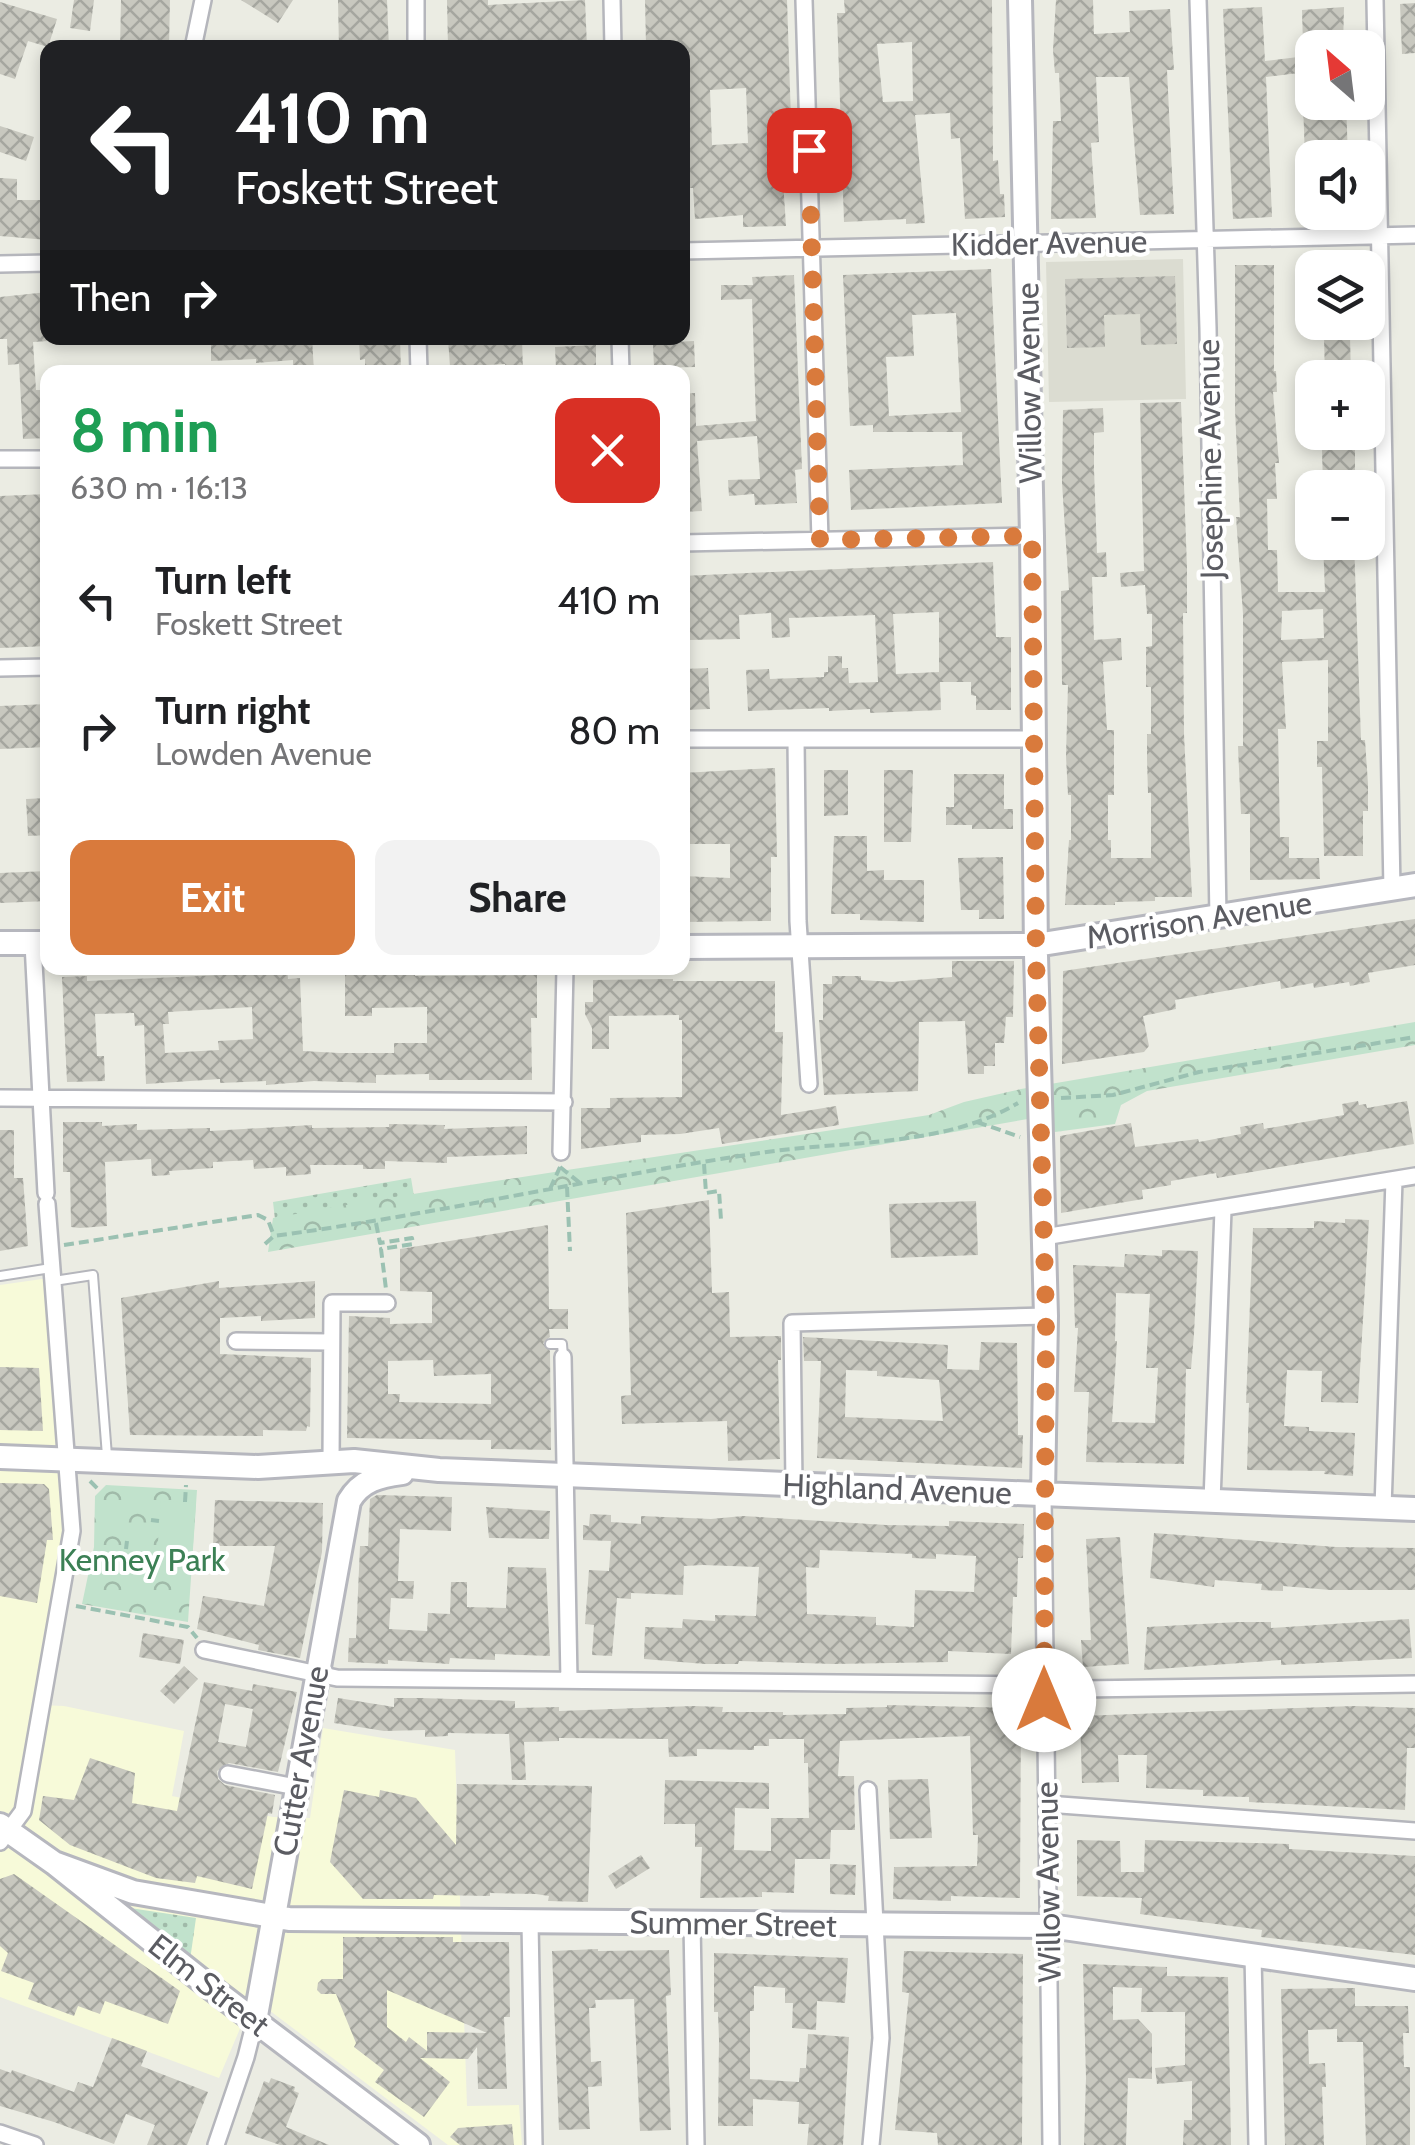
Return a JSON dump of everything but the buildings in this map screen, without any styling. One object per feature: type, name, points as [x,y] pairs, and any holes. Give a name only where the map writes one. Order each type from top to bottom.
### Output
[{"type":"main road","name":"Willow Avenue","points":[[1020,0],[1046,1316],[1043,1495]]},
{"type":"main road","name":"Morrison Avenue","points":[[690,946],[1036,945],[1404,887]]},
{"type":"main road","points":[[0,944],[40,944]]},
{"type":"main road","name":"Highland Avenue","points":[[0,1458],[258,1467],[372,1462],[439,1470],[566,1476],[1415,1509]]},
{"type":"main road","points":[[258,1467],[334,1477],[344,1486],[349,1501]]},
{"type":"main road","name":"Highland Avenue","points":[[349,1501],[360,1487],[375,1478],[439,1470]]},
{"type":"main road","name":"Cutter Avenue","points":[[255,2020],[349,1501]]},
{"type":"main road","name":"Elm Street","points":[[3,1833],[54,1863],[418,2145]]},
{"type":"main road","name":"Summer Street","points":[[54,1863],[133,1892],[272,1918],[1050,1926],[1415,1979]]},
{"type":"street","points":[[195,40],[203,0]]},
{"type":"street","points":[[416,0],[416,40]]},
{"type":"street","points":[[612,0],[613,40]]},
{"type":"street","points":[[804,0],[820,540]]},
{"type":"street","name":"Josephine Avenue","points":[[1198,0],[1218,918]]},
{"type":"street","points":[[1375,0],[1404,887]]},
{"type":"street","name":"Kidder Avenue","points":[[690,251],[1415,235]]},
{"type":"street","points":[[0,264],[40,263]]},
{"type":"street","points":[[0,459],[40,458]]},
{"type":"street","points":[[690,543],[1032,536]]},
{"type":"street","points":[[0,668],[40,667]]},
{"type":"street","points":[[690,738],[1035,739]]},
{"type":"street","points":[[796,739],[800,947],[808,1084]]},
{"type":"street","points":[[3,1833],[23,1811],[72,1530],[41,1098],[40,975]]},
{"type":"street","points":[[561,1160],[565,975]]},
{"type":"street","points":[[0,1098],[564,1102]]},
{"type":"street","points":[[1044,1237],[1415,1176]]},
{"type":"street","points":[[1383,1508],[1394,1180]]},
{"type":"street","points":[[1212,1501],[1223,1210]]},
{"type":"street","points":[[331,1462],[332,1303],[387,1303]]},
{"type":"street","points":[[794,1485],[792,1323],[1046,1316]]},
{"type":"street","points":[[236,1341],[331,1342]]},
{"type":"street","points":[[563,1357],[569,1680]]},
{"type":"street","name":"Willow Avenue","points":[[1043,1495],[1051,2145]]},
{"type":"street","points":[[200,1644],[337,1678],[1044,1685],[1082,1689],[1415,1684]]},
{"type":"street","points":[[228,1774],[296,1787]]},
{"type":"street","points":[[868,1790],[881,2038],[871,2145]]},
{"type":"street","points":[[1047,1804],[1415,1832]]},
{"type":"street","points":[[530,1922],[534,2145]]},
{"type":"street","points":[[692,1923],[696,2145]]},
{"type":"street","points":[[1253,1955],[1257,2145]]},
{"type":"street","points":[[216,2145],[255,2020]]},
{"type":"street","points":[[2,2138],[36,2145]]},
{"type":"lane","points":[[0,1276],[52,1282],[92,1275],[107,1461]]},
{"type":"lane","points":[[550,1344],[562,1344],[563,1357]]},
{"type":"path","points":[[1056,1099],[1113,1096],[1199,1072],[1415,1037]]},
{"type":"path","points":[[265,1244],[274,1236],[376,1222],[773,1151],[940,1133],[1020,1102]]},
{"type":"path","points":[[976,1122],[1020,1136]]},
{"type":"path","points":[[561,1160],[583,1184]]},
{"type":"path","points":[[547,1192],[557,1180],[561,1160]]},
{"type":"path","points":[[704,1164],[706,1192],[719,1191],[721,1220]]},
{"type":"path","points":[[566,1188],[570,1251]]},
{"type":"path","points":[[64,1246],[258,1214],[268,1220],[274,1236]]},
{"type":"path","points":[[376,1222],[380,1244],[412,1238],[413,1244],[381,1250],[387,1303]]},
{"type":"path","points":[[90,1481],[100,1491]]},
{"type":"path","points":[[184,1502],[186,1485]]},
{"type":"path","points":[[151,1520],[159,1521]]},
{"type":"path","points":[[126,1541],[126,1548]]},
{"type":"path","points":[[76,1606],[188,1627],[200,1644]]},
{"type":"shaded area","points":[[1183,259],[1186,399],[1049,402],[1046,262]]},
{"type":"shaded area","points":[[56,1277],[72,1531],[40,1705],[64,1706],[184,1731],[172,1796],[273,1817],[310,1818],[323,1728],[455,1750],[467,2106],[519,2105],[522,2145],[448,2145],[253,1998],[219,2078],[0,1997],[0,1285]]},
{"type":"green space","points":[[1415,1022],[1415,1045],[1147,1091],[1121,1105],[1115,1124],[1055,1132],[1051,1115],[268,1252],[273,1218],[929,1115],[1021,1089]]},
{"type":"green space","points":[[411,1178],[415,1202],[276,1228],[273,1202]]},
{"type":"green space","name":"Kenney Park","points":[[106,1485],[197,1490],[188,1622],[82,1604],[94,1547],[95,1496]]},
{"type":"green space","points":[[161,1501],[196,1503],[191,1572],[156,1569]]},
{"type":"green space","points":[[130,1908],[196,1918],[190,1960]]},
{"type":"route","points":[[809,150],[820,540],[1032,536],[1036,955],[1046,1316],[1044,1700]]}]
